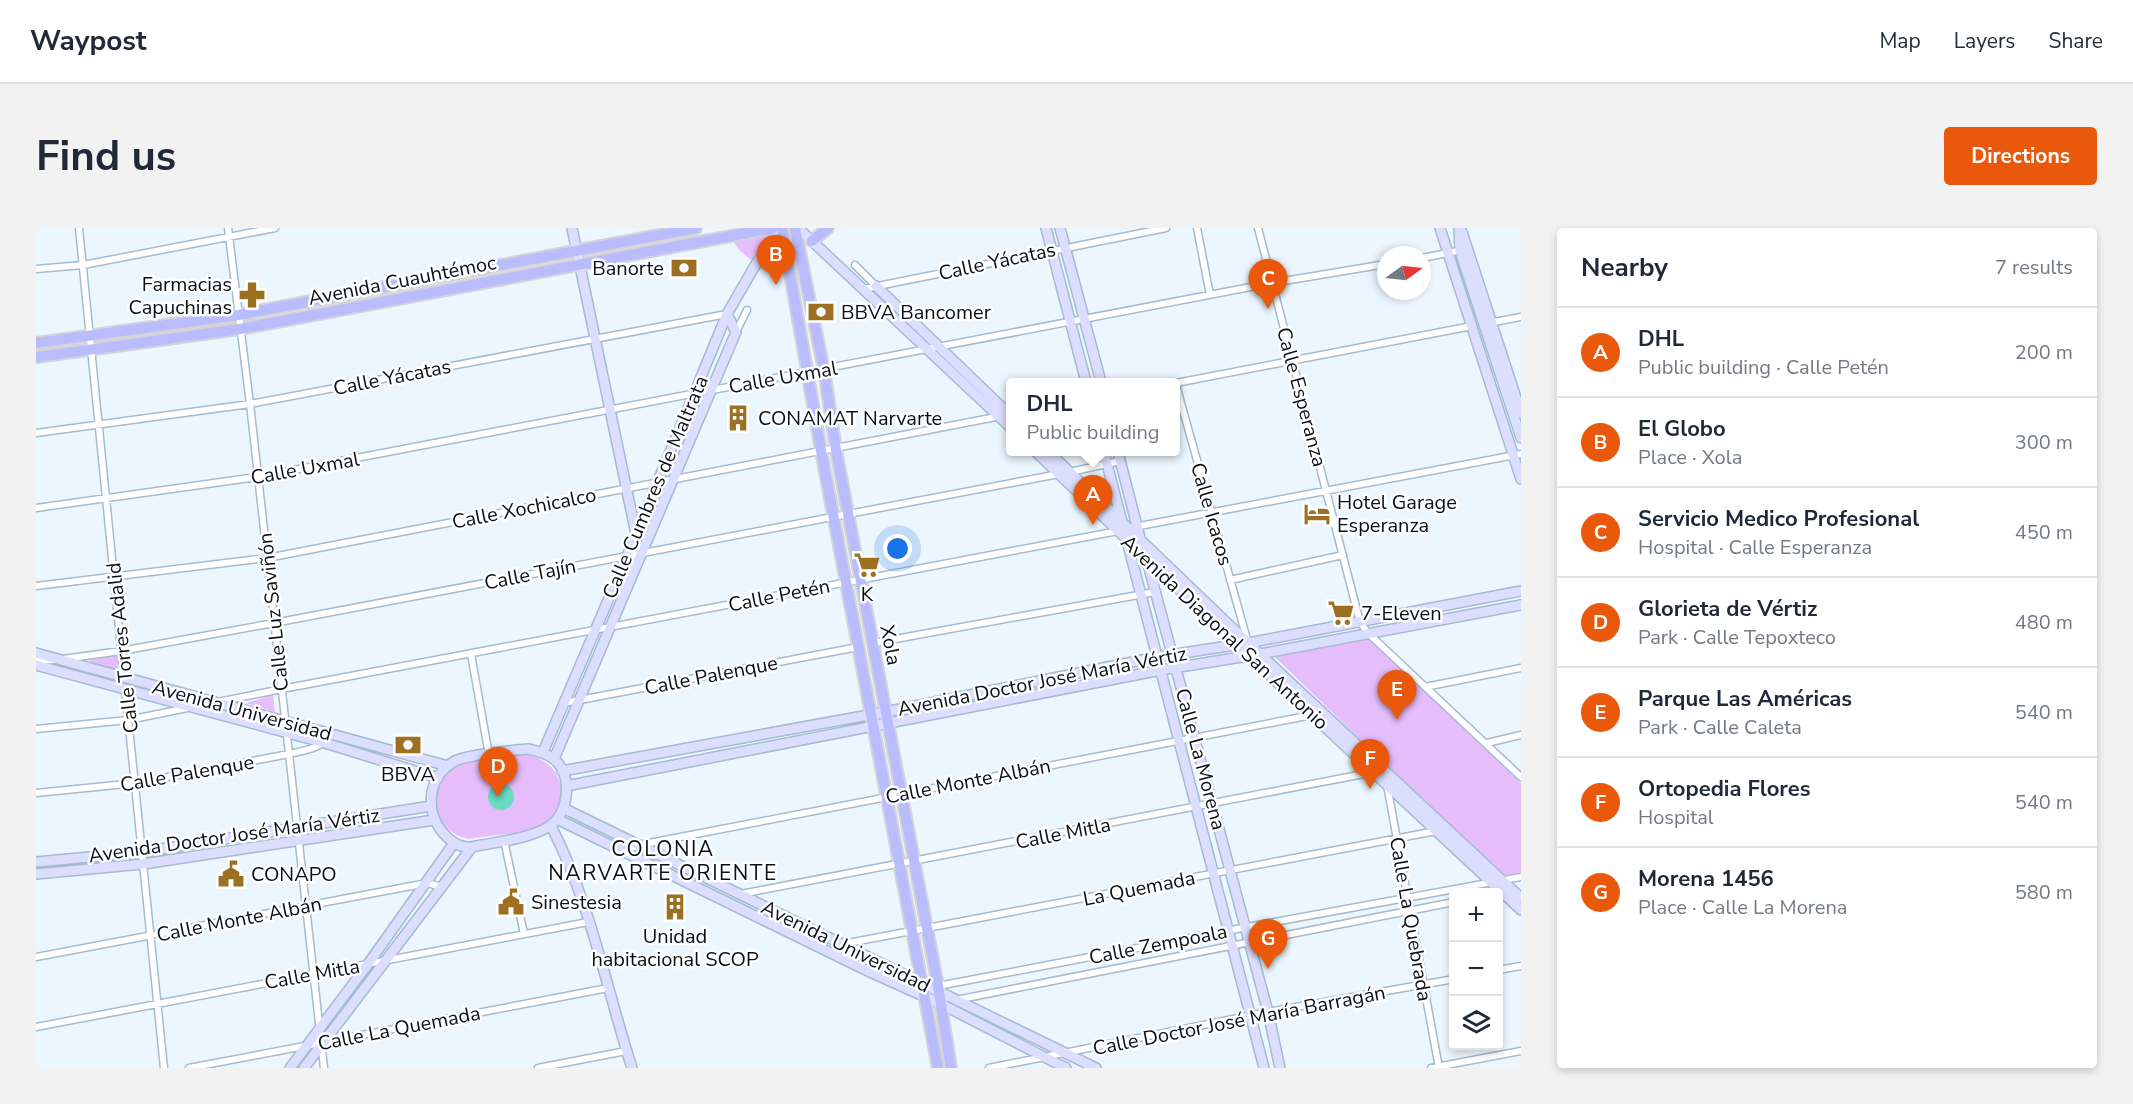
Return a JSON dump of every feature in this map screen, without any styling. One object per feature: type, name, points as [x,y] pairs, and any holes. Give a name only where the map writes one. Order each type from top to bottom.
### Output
[{"type":"main road","points":[[572,228],[636,534]]},
{"type":"main road","name":"Avenida Cuauhtémoc","points":[[36,343],[238,315],[696,228]]},
{"type":"main road","name":"Avenida Cuauhtémoc","points":[[36,357],[240,329],[773,228]]},
{"type":"main road","name":"Calle Cumbres de Maltrata","points":[[543,752],[727,314],[756,264],[782,228]]},
{"type":"main road","name":"Xola","points":[[782,228],[821,452],[938,1068]]},
{"type":"main road","points":[[797,228],[1006,422]]},
{"type":"main road","name":"Xola","points":[[797,228],[951,1068]]},
{"type":"main road","points":[[812,241],[828,228]]},
{"type":"main road","points":[[1046,228],[1085,378]]},
{"type":"main road","points":[[1060,228],[1100,378]]},
{"type":"main road","points":[[1441,228],[1464,250]]},
{"type":"main road","points":[[1441,228],[1517,455],[1521,479]]},
{"type":"main road","points":[[1460,228],[1464,250],[1521,438]]},
{"type":"main road","points":[[876,286],[1006,410]]},
{"type":"main road","points":[[727,314],[736,332]]},
{"type":"main road","points":[[1487,323],[1517,391],[1521,413]]},
{"type":"main road","name":"Calle Cumbres de Maltrata","points":[[554,759],[736,332]]},
{"type":"main road","name":"Avenida Diagonal San Antonio","points":[[1040,456],[1059,474],[1140,539],[1502,880],[1517,890],[1521,898]]},
{"type":"main road","name":"Avenida Diagonal San Antonio","points":[[1053,456],[1126,529],[1146,557],[1496,888]]},
{"type":"main road","name":"Calle La Morena","points":[[1105,456],[1126,529],[1141,595],[1264,1068]]},
{"type":"main road","name":"Calle La Morena","points":[[1119,456],[1126,529]]},
{"type":"main road","name":"Calle La Morena","points":[[1140,539],[1268,1012],[1280,1068]]},
{"type":"main road","name":"Avenida Doctor José María Vértiz","points":[[566,786],[874,726],[886,717],[1157,657],[1237,645],[1521,591]]},
{"type":"main road","name":"Avenida Doctor José María Vértiz","points":[[562,771],[872,714],[886,717],[1249,656],[1521,605]]},
{"type":"main road","name":"Avenida Universidad","points":[[36,653],[448,766]]},
{"type":"main road","name":"Avenida Universidad","points":[[36,663],[325,743],[438,778]]},
{"type":"main road","points":[[519,750],[543,752],[554,759],[562,771],[566,786],[563,808],[554,822],[537,833],[472,847],[454,843],[439,829],[431,806],[433,788],[438,778],[456,760],[519,750]]},
{"type":"main road","name":"Avenida Doctor José María Vértiz","points":[[36,862],[142,852],[431,806]]},
{"type":"main road","name":"Avenida Universidad","points":[[563,808],[922,983],[938,988],[956,1000],[1096,1068]]},
{"type":"main road","name":"Avenida Doctor José María Vértiz","points":[[36,874],[143,864],[434,820]]},
{"type":"main road","points":[[554,822],[588,922],[632,1068]]},
{"type":"main road","name":"Avenida Universidad","points":[[554,822],[625,851],[1066,1068]]},
{"type":"main road","points":[[290,1068],[454,843]]},
{"type":"main road","points":[[304,1068],[472,847]]},
{"type":"main road","points":[[694,885],[701,874]]},
{"type":"main road","name":"Avenida Diagonal San Antonio","points":[[1503,895],[1521,910]]},
{"type":"main road","points":[[872,973],[877,961]]},
{"type":"street","name":"Calle Torres Adalid","points":[[79,228],[164,1068]]},
{"type":"street","name":"Calle Luz Saviñón","points":[[228,228],[250,404],[324,1068]]},
{"type":"street","points":[[36,269],[83,265],[275,228]]},
{"type":"street","name":"Calle Yácatas","points":[[863,289],[1166,228]]},
{"type":"street","points":[[1197,228],[1210,296]]},
{"type":"street","name":"Calle Esperanza","points":[[1258,228],[1360,622],[1368,633],[1521,777]]},
{"type":"street","points":[[1431,256],[1464,250]]},
{"type":"street","points":[[855,265],[876,286]]},
{"type":"street","name":"Calle Uxmal","points":[[36,508],[257,477],[1377,266]]},
{"type":"street","name":"Calle Cumbres de Maltrata","points":[[736,332],[747,310]]},
{"type":"street","name":"Calle Yácatas","points":[[36,433],[250,404],[727,314]]},
{"type":"street","points":[[1487,323],[1521,316]]},
{"type":"street","points":[[1180,383],[1472,326]]},
{"type":"street","name":"Calle Icacos","points":[[1180,398],[1248,643]]},
{"type":"street","name":"Calle Xochicalco","points":[[36,586],[267,558],[657,482],[836,450],[1006,415]]},
{"type":"street","name":"Calle Petén","points":[[36,729],[128,720],[595,629],[1517,455]]},
{"type":"street","points":[[1070,472],[1107,464],[1119,456]]},
{"type":"street","name":"Calle Tajín","points":[[36,663],[121,651],[274,623],[1059,474]]},
{"type":"street","points":[[1230,580],[1343,555]]},
{"type":"street","points":[[872,643],[1155,592]]},
{"type":"street","name":"Calle Palenque","points":[[563,703],[858,647]]},
{"type":"street","points":[[471,654],[489,755]]},
{"type":"street","points":[[1425,687],[1521,668]]},
{"type":"street","name":"Calle Monte Albán","points":[[625,851],[639,844],[1312,715]]},
{"type":"street","points":[[325,743],[332,734]]},
{"type":"street","points":[[1487,743],[1521,735]]},
{"type":"street","name":"Calle Palenque","points":[[36,794],[136,783],[288,754],[325,743]]},
{"type":"street","name":"Calle Mitla","points":[[741,894],[1384,770]]},
{"type":"street","name":"Calle La Quebrada","points":[[1384,770],[1436,1068]]},
{"type":"street","name":"La Quemada","points":[[842,944],[1436,831]]},
{"type":"street","points":[[504,840],[524,934]]},
{"type":"street","name":"Calle Zempoala","points":[[938,988],[1228,930],[1521,877]]},
{"type":"street","name":"Calle Monte Albán","points":[[36,957],[427,883],[442,887]]},
{"type":"street","name":"Calle Zempoala","points":[[940,1004],[1449,903]]},
{"type":"street","name":"Calle Mitla","points":[[36,1027],[588,922]]},
{"type":"street","points":[[1503,969],[1521,966]]},
{"type":"street","name":"Calle Doctor José María Barragán","points":[[989,1068],[1268,1012],[1449,980]]},
{"type":"street","name":"Calle La Quemada","points":[[189,1068],[608,988]]},
{"type":"street","points":[[538,1068],[626,1051]]},
{"type":"street","points":[[1436,1068],[1521,1051]]},
{"type":"shaded area","points":[[772,231],[751,260],[732,240]]},
{"type":"shaded area","points":[[776,240],[781,269],[771,269],[760,265]]},
{"type":"shaded area","points":[[1367,637],[1521,783],[1521,872],[1501,876],[1275,657]]},
{"type":"shaded area","points":[[119,653],[120,671],[91,664],[90,660]]},
{"type":"shaded area","points":[[273,695],[275,712],[246,703]]},
{"type":"shaded area","points":[[523,754],[538,758],[557,774],[561,785],[561,797],[557,809],[549,819],[532,830],[471,839],[453,833],[444,825],[436,804],[436,793],[439,782],[446,773],[461,763]]},
{"type":"shaded area","points":[[501,784],[510,788],[514,797],[510,806],[501,810],[492,806],[488,797],[492,788]]},
{"type":"place","name":"Banorte","points":[[684,268]]},
{"type":"place","name":"El Globo","points":[[776,285]]},
{"type":"place","name":"Farmacias Capuchinas","points":[[252,295]]},
{"type":"place","name":"Servicio Medico Profesional","points":[[1268,309]]},
{"type":"place","name":"BBVA Bancomer","points":[[821,312]]},
{"type":"place","name":"CONAMAT Narvarte","points":[[738,418]]},
{"type":"place","name":"Hotel Garage Esperanza","points":[[1317,514]]},
{"type":"place","name":"DHL","points":[[1093,525]]},
{"type":"place","name":"K","points":[[867,565]]},
{"type":"place","name":"7-Eleven","points":[[1341,613]]},
{"type":"place","name":"Parque Las Américas","points":[[1397,720]]},
{"type":"place","name":"BBVA","points":[[408,745]]},
{"type":"place","name":"Ortopedia Flores","points":[[1370,789]]},
{"type":"place","name":"Glorieta de Vértiz","points":[[498,797]]},
{"type":"place","name":"CONAPO","points":[[231,874]]},
{"type":"place","name":"Sinestesia","points":[[511,902]]},
{"type":"place","name":"Unidad habitacional SCOP","points":[[675,907]]},
{"type":"place","name":"Morena 1456","points":[[1268,969]]},
{"type":"district","name":"COLONIA NARVARTE ORIENTE","points":[[663,861]]}]
